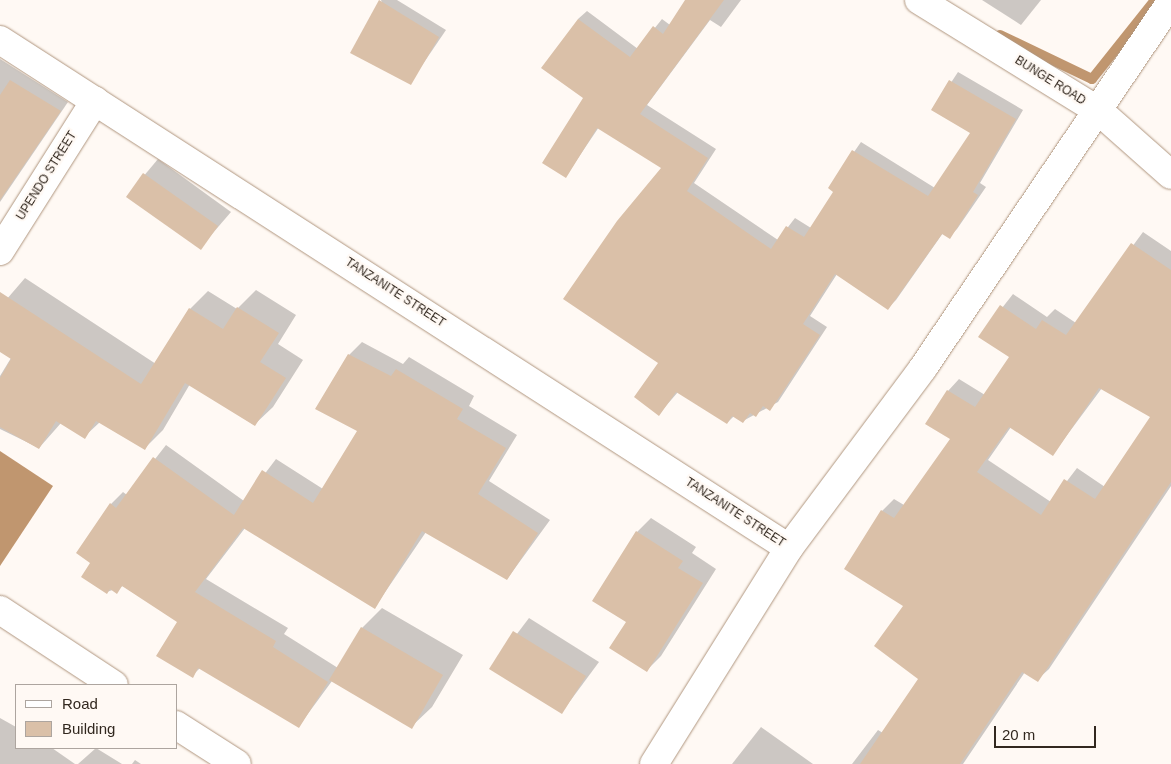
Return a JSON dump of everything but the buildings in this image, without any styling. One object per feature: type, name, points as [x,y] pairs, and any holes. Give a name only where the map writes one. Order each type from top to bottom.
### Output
[{"type":"street","name":"BUNGE ROAD","points":[[919,0],[1099,111],[1171,175]]},
{"type":"street","points":[[654,764],[789,548],[923,368],[1099,111],[1171,2]]},
{"type":"street","name":"TANZANITE STREET","points":[[0,40],[789,548]]},
{"type":"street","name":"UPENDO STREET","points":[[0,251],[95,101]]},
{"type":"street","points":[[0,610],[112,684]]},
{"type":"street","points":[[178,726],[237,764]]},
{"type":"shaded area","points":[[0,451],[53,486],[0,566]]},
{"type":"waterway","points":[[1000,35],[1092,79],[1155,0]]}]
